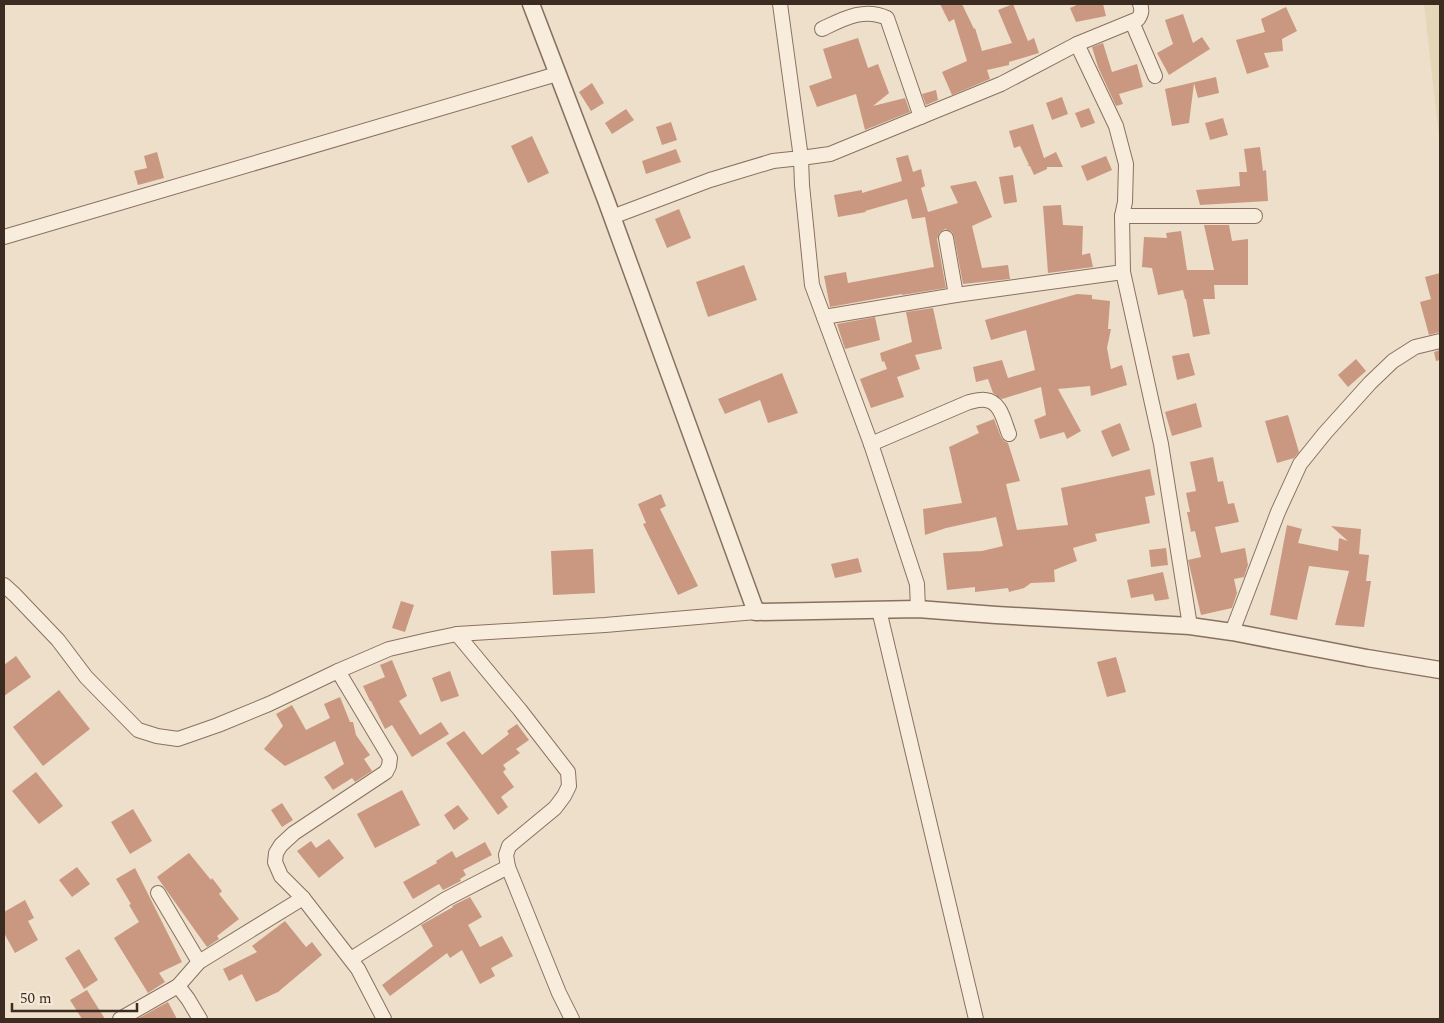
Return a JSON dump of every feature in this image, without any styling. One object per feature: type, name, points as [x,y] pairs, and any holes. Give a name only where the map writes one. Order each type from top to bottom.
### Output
[{"type":"street","points":[[531,4],[612,217],[756,612]]},
{"type":"street","points":[[780,4],[801,158],[812,285],[871,444],[917,584],[918,609]]},
{"type":"street","points":[[612,217],[710,180],[774,161],[830,154],[1000,84],[1077,44],[1132,22],[1138,19],[1141,14],[1140,4]]},
{"type":"street","points":[[822,29],[862,13],[878,14],[887,18],[921,117]]},
{"type":"street","points":[[1132,22],[1155,76]]},
{"type":"street","points":[[1077,44],[1116,126],[1126,164],[1125,202],[1122,216],[1123,272],[1160,444],[1190,626]]},
{"type":"street","points":[[4,237],[557,74]]},
{"type":"street","points":[[1122,216],[1255,216]]},
{"type":"street","points":[[946,238],[956,295]]},
{"type":"street","points":[[824,317],[956,295],[1123,272]]},
{"type":"street","points":[[1232,632],[1278,512],[1300,464],[1370,383],[1393,361],[1415,347],[1440,341]]},
{"type":"street","points":[[871,444],[970,402],[985,399],[994,402],[1000,408],[1009,434]]},
{"type":"street","points":[[4,585],[58,640],[86,677],[138,730],[157,736],[178,738],[218,726],[389,649],[428,640],[457,634],[605,625],[756,612],[918,609],[1190,626],[1440,670]]},
{"type":"street","points":[[879,610],[976,1019]]},
{"type":"street","points":[[457,634],[568,772],[569,786],[564,796],[555,808],[510,846],[506,855],[508,867],[559,993],[572,1019]]},
{"type":"street","points":[[338,671],[390,758],[389,766],[386,772],[294,833],[281,845],[276,853],[275,862],[281,876],[303,898],[358,969],[384,1019]]},
{"type":"street","points":[[351,959],[446,899],[508,867]]},
{"type":"street","points":[[158,893],[199,962]]},
{"type":"street","points":[[120,1019],[178,986],[199,962],[303,898]]},
{"type":"street","points":[[178,986],[200,1019]]},
{"type":"shaded area","points":[[1424,4],[1440,4],[1440,146]]},
{"type":"building","points":[[940,4],[962,4],[975,28],[982,51],[1012,43],[998,10],[1013,4],[1028,41],[1034,38],[1039,53],[1009,62],[1009,65],[987,70],[990,79],[952,95],[942,72],[967,61],[954,19],[949,22]]},
{"type":"building","points":[[1079,4],[1103,4],[1106,16],[1076,22],[1070,8]]},
{"type":"building","points":[[1286,7],[1297,31],[1282,39],[1283,51],[1264,53],[1269,67],[1247,74],[1236,40],[1265,32],[1261,19]]},
{"type":"building","points":[[1183,14],[1193,43],[1202,37],[1210,49],[1169,75],[1157,53],[1173,44],[1165,20]]},
{"type":"building","points":[[858,38],[868,68],[878,64],[889,93],[873,106],[905,98],[910,112],[865,130],[856,94],[817,107],[809,86],[832,78],[823,49]]},
{"type":"building","points":[[1103,43],[1112,72],[1137,64],[1143,87],[1119,94],[1123,104],[1116,106],[1098,67],[1092,47]]},
{"type":"building","points":[[1216,77],[1219,93],[1198,98],[1194,83],[1189,123],[1172,126],[1165,89]]},
{"type":"building","points":[[592,83],[604,103],[591,111],[579,92]]},
{"type":"building","points":[[936,90],[938,100],[926,105],[922,94]]},
{"type":"building","points":[[1062,97],[1068,114],[1052,120],[1046,103]]},
{"type":"building","points":[[1089,108],[1095,123],[1081,128],[1075,113]]},
{"type":"building","points":[[626,109],[634,120],[612,134],[605,123]]},
{"type":"building","points":[[1223,118],[1228,135],[1210,140],[1205,123]]},
{"type":"building","points":[[671,122],[677,140],[662,145],[656,127]]},
{"type":"building","points":[[1033,124],[1044,158],[1056,152],[1063,167],[1047,167],[1047,169],[1034,175],[1030,166],[1027,166],[1029,165],[1020,146],[1014,148],[1009,131]]},
{"type":"building","points":[[532,136],[549,173],[528,183],[511,146]]},
{"type":"building","points":[[1260,147],[1263,171],[1266,170],[1268,201],[1200,205],[1196,190],[1240,186],[1239,172],[1247,172],[1244,149]]},
{"type":"building","points":[[676,149],[681,162],[646,174],[642,161]]},
{"type":"building","points":[[157,152],[164,178],[138,185],[134,171],[147,168],[144,156]]},
{"type":"building","points":[[908,155],[913,172],[921,169],[925,186],[921,188],[928,212],[958,203],[950,186],[976,181],[992,217],[972,226],[982,268],[1008,265],[1010,279],[963,284],[954,236],[952,232],[945,229],[940,232],[937,239],[946,288],[830,307],[824,276],[846,272],[848,283],[934,267],[925,217],[912,219],[907,199],[866,212],[838,217],[834,195],[862,190],[862,193],[902,181],[896,158]]},
{"type":"building","points":[[1106,156],[1112,170],[1087,181],[1081,166]]},
{"type":"building","points":[[1013,175],[1017,202],[1004,204],[999,177]]},
{"type":"building","points":[[1061,205],[1063,225],[1083,226],[1082,255],[1090,253],[1093,267],[1048,273],[1043,206]]},
{"type":"building","points":[[679,209],[691,238],[667,248],[655,219]]},
{"type":"building","points":[[1204,225],[1229,225],[1232,241],[1248,239],[1248,285],[1214,285],[1215,299],[1203,299],[1210,334],[1193,337],[1183,290],[1158,295],[1152,268],[1142,267],[1144,237],[1167,238],[1166,233],[1181,231],[1187,270],[1214,270]]},
{"type":"building","points":[[744,265],[757,300],[708,317],[696,282]]},
{"type":"building","points":[[1440,273],[1440,332],[1429,335],[1420,302],[1431,299],[1425,277]]},
{"type":"building","points":[[1077,294],[1092,295],[1092,299],[1110,301],[1108,329],[1111,329],[1107,348],[1111,369],[1122,365],[1127,385],[1091,396],[1090,386],[1058,389],[1081,431],[1067,439],[1064,432],[1040,439],[1034,420],[1046,415],[1041,387],[1002,399],[993,393],[988,379],[976,382],[973,367],[1002,360],[1008,378],[1035,370],[1026,330],[991,340],[985,320]]},
{"type":"building","points":[[933,308],[942,349],[915,355],[920,369],[897,377],[904,397],[871,408],[860,379],[887,369],[884,361],[882,362],[880,353],[912,342],[906,312]]},
{"type":"building","points":[[875,317],[880,340],[845,349],[837,324]]},
{"type":"building","points":[[1440,350],[1440,360],[1436,361],[1434,352]]},
{"type":"building","points":[[1189,353],[1195,375],[1177,380],[1172,356]]},
{"type":"building","points":[[1356,359],[1366,371],[1348,387],[1338,375]]},
{"type":"building","points":[[782,373],[798,413],[768,423],[760,400],[725,414],[718,399]]},
{"type":"building","points":[[1196,403],[1202,427],[1172,436],[1165,412]]},
{"type":"building","points":[[1288,415],[1299,452],[1294,458],[1277,463],[1265,421]]},
{"type":"building","points":[[994,419],[1001,437],[1008,443],[1020,481],[1006,484],[1017,530],[1068,525],[1061,488],[1150,469],[1155,495],[1145,497],[1150,523],[1095,534],[1097,541],[1073,548],[1077,561],[1054,570],[1055,582],[1031,583],[1024,588],[1009,592],[1008,588],[975,592],[975,587],[947,590],[943,553],[982,551],[1003,546],[996,517],[946,528],[925,535],[923,509],[962,503],[949,447],[979,433],[976,426]]},
{"type":"building","points":[[1120,423],[1130,450],[1112,457],[1101,431]]},
{"type":"building","points":[[1213,457],[1218,482],[1223,481],[1228,504],[1234,503],[1239,522],[1215,527],[1221,553],[1245,548],[1248,565],[1244,577],[1234,579],[1237,593],[1232,608],[1201,615],[1188,560],[1201,557],[1195,531],[1191,532],[1187,512],[1190,512],[1186,493],[1196,491],[1190,462]]},
{"type":"building","points":[[661,494],[666,506],[660,509],[698,586],[678,595],[643,524],[646,523],[638,504]]},
{"type":"building","points":[[1287,525],[1302,529],[1298,543],[1338,551],[1339,538],[1348,541],[1331,526],[1361,529],[1359,554],[1369,555],[1366,581],[1371,581],[1364,627],[1335,625],[1349,571],[1309,566],[1297,620],[1270,615]]},
{"type":"building","points":[[1166,548],[1168,565],[1151,567],[1149,550]]},
{"type":"building","points":[[593,549],[595,593],[553,595],[551,551]]},
{"type":"building","points":[[858,558],[862,572],[835,578],[831,564]]},
{"type":"building","points":[[1163,572],[1169,599],[1155,601],[1153,594],[1131,598],[1127,580]]},
{"type":"building","points":[[401,601],[414,605],[405,632],[392,628]]},
{"type":"building","points":[[16,656],[31,677],[4,696],[4,665]]},
{"type":"building","points":[[1116,657],[1126,692],[1107,697],[1097,662]]},
{"type":"building","points":[[392,660],[407,696],[399,701],[420,735],[441,722],[449,734],[412,757],[392,725],[385,729],[363,686],[385,677],[380,665]]},
{"type":"building","points":[[450,671],[459,696],[441,702],[432,678]]},
{"type":"building","points":[[59,690],[90,729],[43,766],[13,727]]},
{"type":"building","points":[[340,697],[350,722],[353,722],[356,735],[370,755],[364,759],[372,771],[355,782],[352,778],[333,790],[324,777],[344,764],[335,741],[285,766],[264,749],[283,726],[276,714],[292,705],[306,730],[330,718],[324,704]]},
{"type":"building","points":[[517,724],[529,740],[516,749],[520,753],[503,765],[506,769],[503,772],[514,787],[501,797],[508,807],[498,815],[446,743],[464,731],[482,755],[509,734],[507,731]]},
{"type":"building","points":[[36,772],[63,806],[39,824],[12,791]]},
{"type":"building","points":[[402,790],[420,825],[375,848],[357,814]]},
{"type":"building","points":[[282,803],[293,820],[282,827],[271,810]]},
{"type":"building","points":[[458,805],[469,819],[454,830],[444,815]]},
{"type":"building","points":[[133,809],[152,841],[130,854],[111,822]]},
{"type":"building","points":[[329,839],[344,858],[319,878],[297,851],[311,841],[316,848]]},
{"type":"building","points":[[485,842],[492,855],[463,870],[466,875],[460,879],[461,881],[443,890],[439,884],[413,899],[403,882],[437,863],[436,861],[452,851],[456,858]]},
{"type":"building","points":[[189,853],[222,891],[219,894],[239,919],[217,936],[219,939],[207,947],[157,877]]},
{"type":"building","points":[[77,867],[90,884],[72,897],[59,880]]},
{"type":"building","points":[[135,868],[182,962],[159,973],[165,982],[148,993],[114,938],[139,922],[116,879]]},
{"type":"building","points":[[470,897],[482,917],[468,925],[480,947],[502,936],[513,956],[491,968],[495,976],[480,984],[462,950],[450,958],[447,953],[390,996],[382,985],[433,946],[421,925]]},
{"type":"building","points":[[25,900],[34,918],[28,921],[38,940],[15,953],[4,933],[4,912]]},
{"type":"building","points":[[285,921],[306,947],[312,942],[322,955],[278,992],[256,1002],[242,974],[229,981],[223,969],[257,952],[252,946]]},
{"type":"building","points":[[79,949],[98,980],[84,989],[65,958]]},
{"type":"building","points":[[87,990],[105,1019],[82,1019],[70,1000]]},
{"type":"building","points":[[168,1002],[177,1019],[137,1019]]}]
